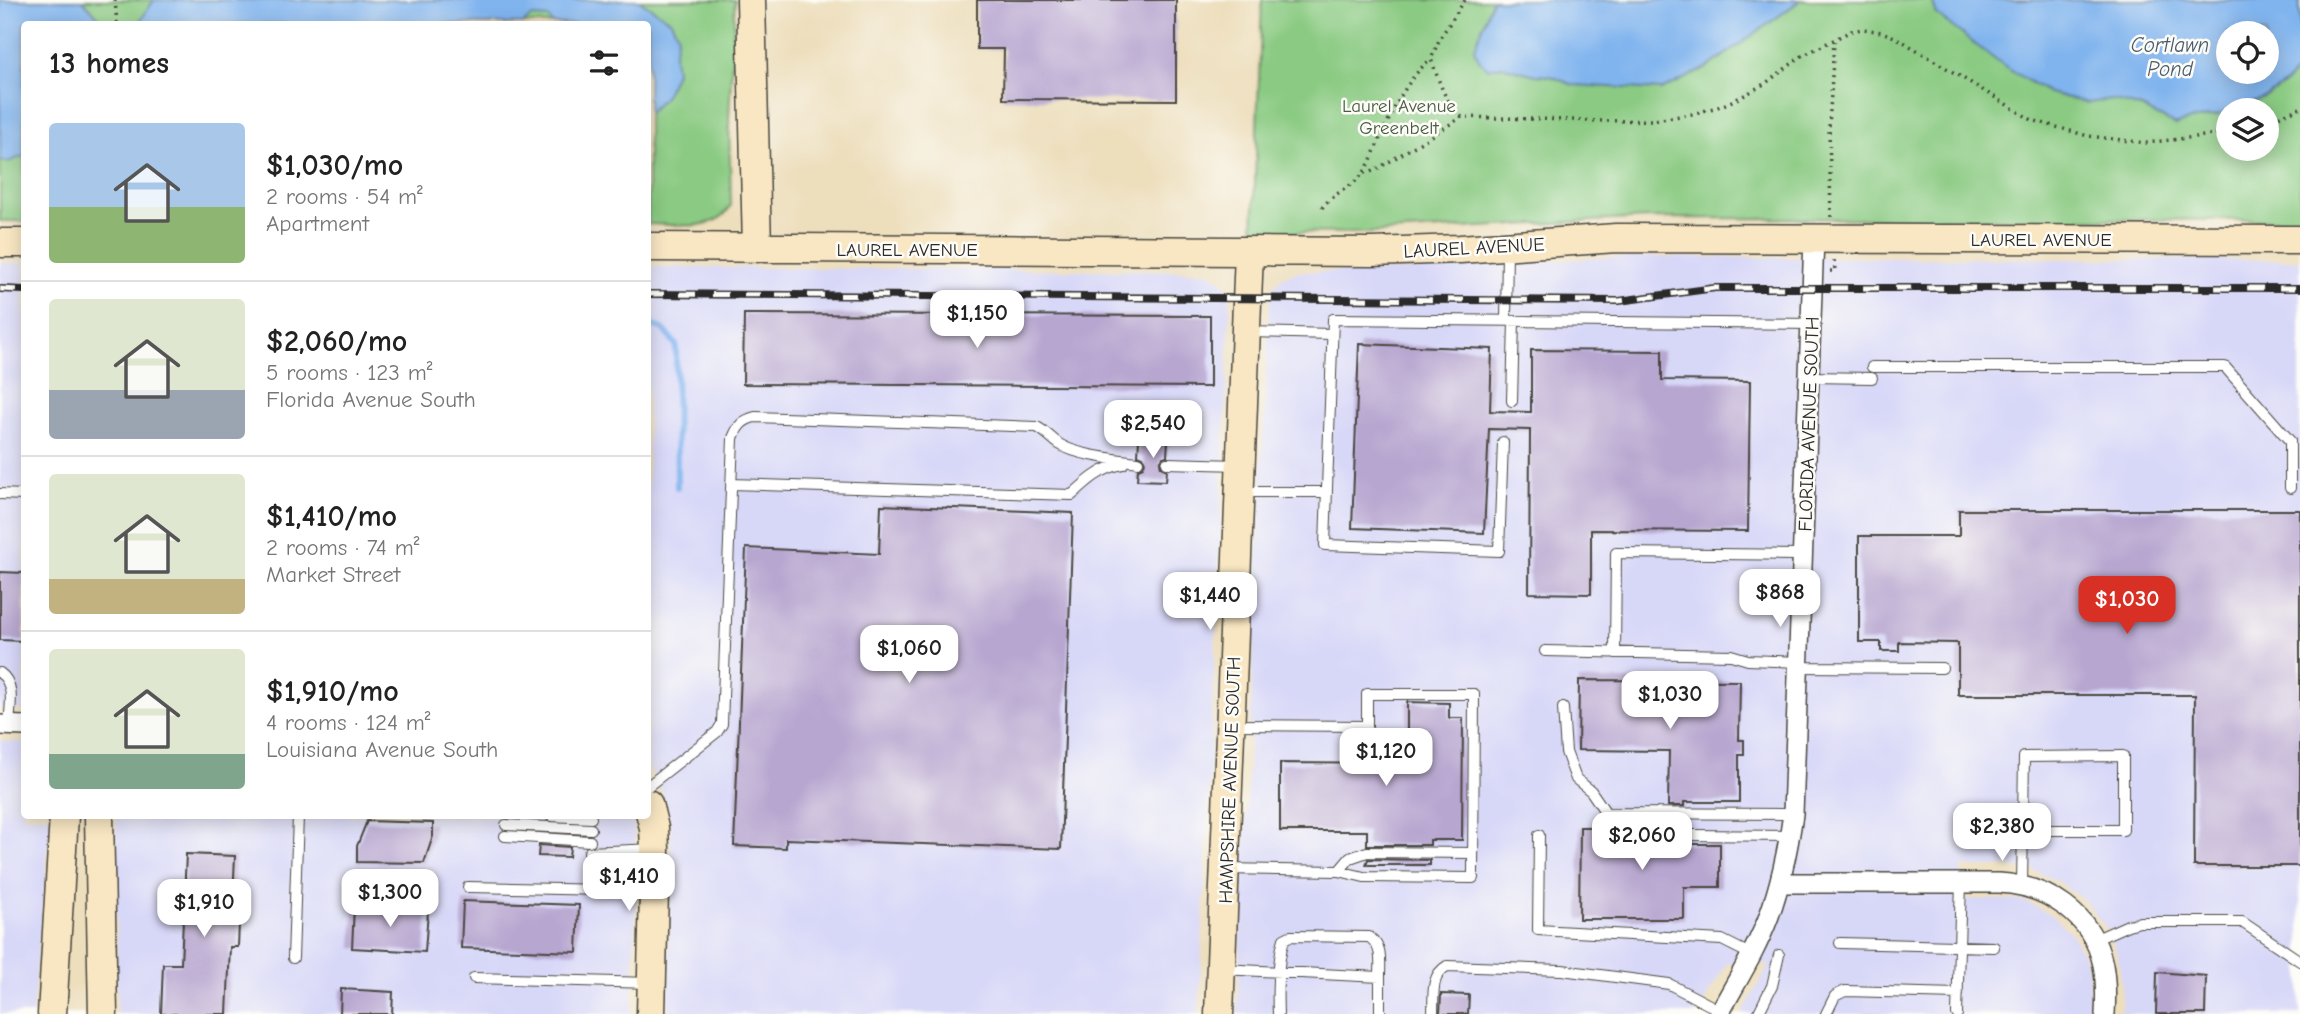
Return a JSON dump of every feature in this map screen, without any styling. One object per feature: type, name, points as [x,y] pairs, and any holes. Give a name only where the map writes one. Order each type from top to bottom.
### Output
[{"type":"street","points":[[751,0],[757,248]]},
{"type":"street","name":"LAUREL AVENUE","points":[[651,247],[1372,252],[1616,238],[2300,240]]},
{"type":"street","name":"FLORIDA AVENUE SOUTH","points":[[1720,1012],[1769,918],[1780,883],[1793,814],[1814,239]]},
{"type":"street","points":[[0,243],[21,243]]},
{"type":"street","name":"HAMPSHIRE AVENUE SOUTH","points":[[1219,1014],[1248,332],[1249,252]]},
{"type":"street","points":[[651,816],[655,849],[651,1014]]},
{"type":"street","points":[[52,1014],[64,819]]},
{"type":"street","points":[[99,819],[103,1014]]},
{"type":"street","points":[[1780,883],[2014,883],[2036,889],[2060,902],[2084,924],[2094,940],[2105,979],[2105,1014]]},
{"type":"lane","points":[[1507,246],[1512,401]]},
{"type":"lane","points":[[1503,442],[1499,551],[1325,545],[1333,319],[1812,324]]},
{"type":"lane","points":[[1248,332],[1332,334]]},
{"type":"lane","points":[[1810,377],[1872,373],[2225,367],[2290,441],[2290,488]]},
{"type":"lane","points":[[651,784],[717,732],[722,724],[733,438],[744,420],[755,416],[1037,427],[1049,433],[1058,444],[1069,448],[1138,462],[1112,466],[1090,477],[1072,495],[732,484]]},
{"type":"lane","points":[[1167,463],[1242,479],[1327,492]]},
{"type":"lane","points":[[0,494],[21,495]]},
{"type":"lane","points":[[1615,653],[1616,553],[1802,555]]},
{"type":"lane","points":[[1545,651],[1731,655],[1748,660],[1798,664],[1942,668]]},
{"type":"lane","points":[[0,673],[11,686],[11,725]]},
{"type":"lane","points":[[1225,869],[1339,871],[1364,877],[1473,877],[1474,694],[1367,694],[1367,726],[1231,725]]},
{"type":"lane","points":[[1563,708],[1566,752],[1576,779],[1591,791],[1606,813],[1793,814]]},
{"type":"lane","points":[[2022,886],[2024,757],[2123,757],[2123,830],[2023,830]]},
{"type":"lane","points":[[293,958],[298,819]]},
{"type":"lane","points":[[505,831],[655,849]]},
{"type":"lane","points":[[1539,835],[1538,930],[1722,940],[1752,955]]},
{"type":"lane","points":[[1691,835],[1790,836]]},
{"type":"lane","points":[[1339,871],[1350,858],[1367,852],[1473,853]]},
{"type":"lane","points":[[1957,1014],[1961,882]]},
{"type":"lane","points":[[468,887],[654,891]]},
{"type":"lane","points":[[2094,940],[2140,922],[2242,922],[2300,961]]},
{"type":"lane","points":[[1278,1014],[1279,972],[1284,939],[1290,936],[1369,937],[1375,941],[1379,948],[1380,1014]]},
{"type":"lane","points":[[1840,943],[1994,947]]},
{"type":"lane","points":[[1758,1014],[1772,986],[1779,955]]},
{"type":"lane","points":[[1433,1014],[1434,978],[1438,971],[1447,966],[1562,970],[1669,984],[1720,1012]]},
{"type":"lane","points":[[1221,969],[1380,977]]},
{"type":"lane","points":[[474,978],[651,983]]},
{"type":"lane","points":[[1826,1014],[1835,996],[1845,991],[1958,994]]},
{"type":"path","points":[[115,0],[117,21]]},
{"type":"path","points":[[1322,208],[1328,199],[1364,173],[1394,108],[1418,70],[1431,59],[1440,38],[1465,0]]},
{"type":"path","points":[[1364,173],[1374,171],[1462,117],[1606,121],[1655,120],[1692,114],[1743,96],[1802,56],[1852,31],[1863,29],[1889,35],[2032,120],[2088,136],[2146,143],[2216,134]]},
{"type":"path","points":[[1831,214],[1829,128],[1834,41]]},
{"type":"path","points":[[1431,59],[1444,95],[1453,110],[1462,117]]},
{"type":"path","points":[[2279,117],[2300,108]]},
{"type":"shaded area","points":[[1643,257],[2300,260],[2300,1014],[2121,1014],[2122,984],[2118,956],[2107,929],[2084,900],[2059,882],[2033,870],[1962,867],[1961,899],[2027,902],[2051,915],[2072,934],[2084,956],[2089,976],[2089,1014],[1742,1014],[1769,965],[1727,963],[1697,1014],[1237,1014],[1272,289],[1281,278],[1296,272],[1400,271]]},
{"type":"shaded area","points":[[0,263],[21,263],[21,710],[0,709]]},
{"type":"shaded area","points":[[651,267],[1194,271],[1210,273],[1224,283],[1229,292],[1230,308],[1199,1014],[668,1014],[671,825],[662,791],[651,771]]},
{"type":"shaded area","points":[[0,741],[21,742],[21,819],[51,819],[32,1014],[0,1014]]},
{"type":"shaded area","points":[[116,819],[633,819],[637,869],[632,1014],[117,1014]]},
{"type":"green space","points":[[0,0],[735,0],[729,119],[731,205],[725,214],[706,224],[651,224],[651,21],[21,21],[21,221],[0,221]]},
{"type":"green space","name":"Laurel Avenue Greenbelt","points":[[1262,0],[2300,0],[2300,220],[1648,218],[1369,233],[1253,232]]},
{"type":"water","points":[[0,0],[83,0],[100,21],[21,21],[21,157],[8,162],[0,161]]},
{"type":"water","points":[[154,0],[639,0],[671,21],[678,35],[674,55],[676,72],[664,97],[651,110],[651,21],[550,21],[549,18],[531,17],[526,21],[140,21]]},
{"type":"water","points":[[1492,0],[1801,0],[1707,68],[1661,90],[1573,85],[1551,76],[1502,66],[1488,69],[1474,50]]},
{"type":"water","name":"Cortlawn Pond","points":[[1932,0],[2300,0],[2300,60],[2296,71],[2288,80],[2261,98],[2216,98],[2216,115],[2176,125],[2142,108],[2112,100],[2087,103],[2049,93],[2006,68],[1937,15]]},
{"type":"building","points":[[977,0],[1176,0],[1176,100],[1003,99],[1004,49],[977,49]]},
{"type":"building","points":[[744,314],[1210,316],[1210,387],[743,384]]},
{"type":"building","points":[[1359,344],[1492,349],[1490,411],[1531,412],[1531,350],[1662,351],[1662,380],[1750,381],[1748,531],[1591,530],[1591,594],[1529,593],[1530,430],[1489,429],[1484,533],[1352,528]]},
{"type":"building","points":[[1139,439],[1168,440],[1167,456],[1160,462],[1161,467],[1167,470],[1166,481],[1137,480],[1138,469],[1143,467],[1145,462],[1143,457],[1138,455]]},
{"type":"building","points":[[881,505],[1073,513],[1061,849],[786,839],[786,848],[734,846],[746,548],[879,554]]},
{"type":"building","points":[[1959,510],[2300,510],[2300,866],[2194,866],[2195,695],[1958,695],[1958,643],[1899,642],[1899,651],[1881,651],[1881,642],[1859,642],[1859,536],[1959,536]]},
{"type":"building","points":[[0,572],[21,573],[21,641],[0,640]]},
{"type":"building","points":[[1579,680],[1740,681],[1739,740],[1744,740],[1744,755],[1739,755],[1739,802],[1684,802],[1684,806],[1668,806],[1669,751],[1578,750]]},
{"type":"building","points":[[1407,702],[1449,703],[1449,718],[1463,718],[1462,840],[1430,840],[1430,845],[1367,845],[1367,831],[1280,831],[1280,763],[1407,764]]},
{"type":"building","points":[[367,821],[433,823],[433,836],[424,863],[357,862],[357,846]]},
{"type":"building","points":[[1668,821],[1684,821],[1684,844],[1720,844],[1720,887],[1684,887],[1684,919],[1579,919],[1580,827],[1668,827]]},
{"type":"building","points":[[539,845],[570,847],[569,857],[538,856]]},
{"type":"building","points":[[186,854],[235,856],[233,899],[240,899],[238,947],[230,947],[227,1014],[161,1014],[163,964],[181,964]]},
{"type":"building","points":[[1368,859],[1430,860],[1430,865],[1366,865]]},
{"type":"building","points":[[463,901],[579,905],[577,952],[461,948]]},
{"type":"building","points":[[354,907],[428,911],[425,952],[352,948]]},
{"type":"building","points":[[2157,972],[2206,976],[2205,1014],[2156,1014]]},
{"type":"building","points":[[341,989],[393,992],[392,1014],[340,1014]]},
{"type":"building","points":[[1441,994],[1469,995],[1468,1014],[1440,1014]]},
{"type":"waterway","points":[[651,325],[663,329],[676,345],[677,487]]},
{"type":"railway","points":[[651,294],[1619,301],[1715,288],[2300,288]]},
{"type":"railway","points":[[0,289],[21,290]]}]
